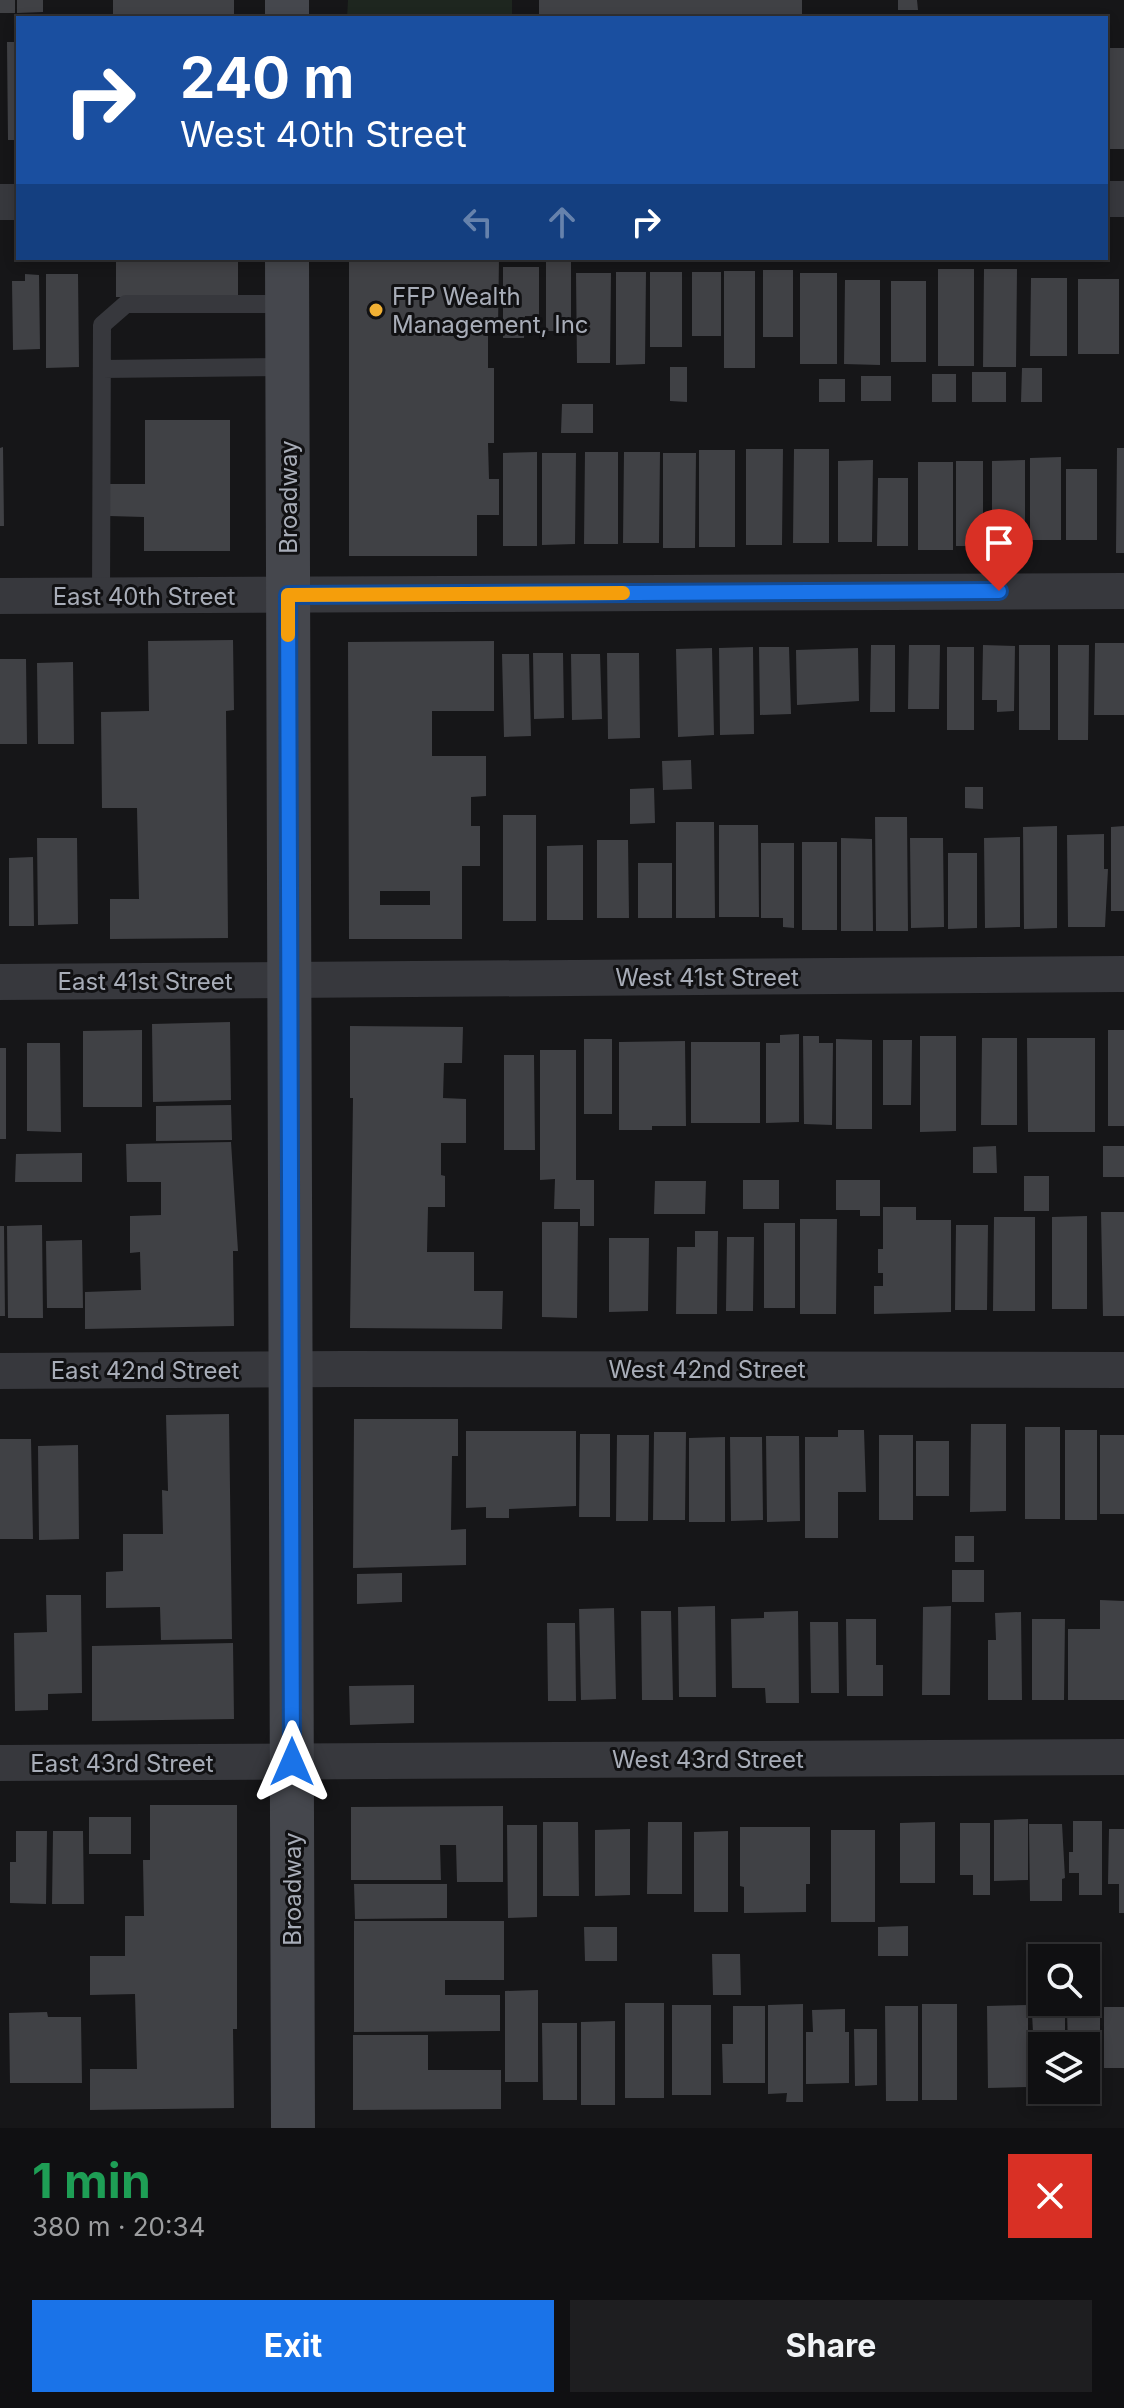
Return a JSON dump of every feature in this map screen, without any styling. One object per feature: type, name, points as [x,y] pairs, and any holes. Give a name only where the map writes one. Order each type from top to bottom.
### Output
[{"type":"street","name":"Broadway","points":[[287,260],[293,2128]]},
{"type":"street","name":"East 40th Street","points":[[0,596],[1124,591]]},
{"type":"street","name":"West 41st Street","points":[[290,980],[1124,974]]},
{"type":"street","name":"East 41st Street","points":[[0,982],[290,980]]},
{"type":"street","name":"West 42nd Street","points":[[291,1369],[1124,1370]]},
{"type":"street","name":"East 42nd Street","points":[[0,1371],[291,1369]]},
{"type":"street","name":"West 43rd Street","points":[[292,1762],[1124,1757]]},
{"type":"street","name":"East 43rd Street","points":[[0,1763],[292,1762]]},
{"type":"lane","points":[[101,596],[102,325],[126,304],[287,304]]},
{"type":"lane","points":[[102,369],[287,367]]},
{"type":"shaded area","points":[[348,0],[512,0],[512,16],[347,16]]},
{"type":"building","points":[[0,0],[15,0],[15,13],[0,13]]},
{"type":"building","points":[[17,0],[43,0],[43,12],[17,13]]},
{"type":"building","points":[[113,0],[234,0],[234,16],[113,16]]},
{"type":"building","points":[[539,0],[802,0],[802,16],[539,16]]},
{"type":"building","points":[[898,0],[917,0],[918,10],[898,10]]},
{"type":"building","points":[[7,42],[16,42],[16,140],[8,140]]},
{"type":"building","points":[[1108,48],[1124,48],[1124,149],[1108,149]]},
{"type":"building","points":[[116,260],[238,260],[238,297],[116,297]]},
{"type":"building","points":[[349,260],[499,260],[498,328],[488,328],[488,368],[494,368],[494,443],[488,443],[489,479],[499,479],[499,515],[477,515],[477,556],[349,556]]},
{"type":"building","points":[[546,260],[571,260],[571,331],[546,331]]},
{"type":"building","points":[[503,267],[539,267],[539,316],[525,316],[524,338],[503,338]]},
{"type":"building","points":[[938,269],[974,269],[974,366],[938,366]]},
{"type":"building","points":[[984,269],[1017,269],[1016,367],[983,367]]},
{"type":"building","points":[[763,270],[793,270],[793,337],[763,337]]},
{"type":"building","points":[[724,271],[755,271],[755,368],[724,368]]},
{"type":"building","points":[[616,272],[646,272],[645,364],[616,365]]},
{"type":"building","points":[[650,272],[682,272],[682,347],[650,347]]},
{"type":"building","points":[[692,272],[721,272],[721,336],[692,336]]},
{"type":"building","points":[[576,273],[611,273],[610,363],[577,363]]},
{"type":"building","points":[[800,273],[837,273],[837,364],[800,364]]},
{"type":"building","points":[[25,274],[39,275],[40,349],[13,350],[12,281],[25,281]]},
{"type":"building","points":[[46,274],[78,274],[79,367],[46,368]]},
{"type":"building","points":[[1031,278],[1067,278],[1067,356],[1030,356]]},
{"type":"building","points":[[1078,279],[1119,279],[1119,354],[1078,354]]},
{"type":"building","points":[[845,280],[880,280],[880,365],[844,364]]},
{"type":"building","points":[[891,281],[926,281],[926,362],[891,362]]},
{"type":"building","points":[[670,367],[687,367],[687,402],[670,401]]},
{"type":"building","points":[[1022,368],[1042,368],[1042,402],[1021,402]]},
{"type":"building","points":[[972,372],[1006,372],[1006,402],[972,402]]},
{"type":"building","points":[[932,374],[956,374],[956,402],[932,402]]},
{"type":"building","points":[[861,376],[891,376],[891,401],[861,401]]},
{"type":"building","points":[[819,379],[845,379],[845,402],[819,402]]},
{"type":"building","points":[[562,404],[593,404],[593,433],[561,433]]},
{"type":"building","points":[[145,420],[230,420],[230,551],[144,551],[144,517],[109,516],[108,484],[145,484]]},
{"type":"building","points":[[3,447],[4,526],[0,526],[0,448]]},
{"type":"building","points":[[1117,448],[1124,448],[1124,553],[1116,553]]},
{"type":"building","points":[[746,449],[783,449],[782,545],[746,545]]},
{"type":"building","points":[[794,449],[829,449],[829,543],[793,543]]},
{"type":"building","points":[[699,450],[735,450],[735,547],[699,547]]},
{"type":"building","points":[[537,452],[537,546],[503,546],[503,453]]},
{"type":"building","points":[[585,452],[618,452],[618,544],[584,544]]},
{"type":"building","points":[[624,452],[660,452],[659,543],[623,543]]},
{"type":"building","points":[[542,453],[576,453],[575,544],[542,545]]},
{"type":"building","points":[[663,453],[696,453],[695,548],[663,548]]},
{"type":"building","points":[[1061,457],[1061,540],[1030,540],[1030,458]]},
{"type":"building","points":[[873,460],[872,542],[838,542],[838,461]]},
{"type":"building","points":[[1025,460],[1025,541],[1010,541],[1010,547],[992,547],[992,461]]},
{"type":"building","points":[[956,461],[983,461],[983,546],[956,546]]},
{"type":"building","points":[[918,462],[953,462],[953,550],[918,550]]},
{"type":"building","points":[[1066,469],[1097,469],[1097,540],[1066,540]]},
{"type":"building","points":[[878,478],[908,478],[908,546],[877,546]]},
{"type":"building","points":[[233,640],[234,710],[226,711],[228,938],[110,939],[110,899],[139,899],[137,808],[102,808],[101,712],[149,711],[148,641]]},
{"type":"building","points":[[494,641],[494,711],[432,711],[432,756],[486,756],[486,796],[471,797],[471,826],[480,826],[480,866],[462,866],[462,939],[349,939],[348,642]],"holes":[[[380,891],[430,891],[430,905],[380,905]]]},
{"type":"building","points":[[1095,643],[1124,643],[1124,715],[1094,715]]},
{"type":"building","points":[[871,645],[895,645],[895,712],[870,712]]},
{"type":"building","points":[[909,645],[940,645],[939,709],[908,709]]},
{"type":"building","points":[[983,645],[1015,646],[1014,711],[997,712],[997,700],[982,700]]},
{"type":"building","points":[[1019,645],[1050,645],[1050,730],[1019,730]]},
{"type":"building","points":[[1058,645],[1089,645],[1088,740],[1058,740]]},
{"type":"building","points":[[753,647],[754,734],[720,735],[719,648]]},
{"type":"building","points":[[759,647],[789,647],[791,714],[760,715]]},
{"type":"building","points":[[947,647],[974,647],[974,730],[947,730]]},
{"type":"building","points":[[712,648],[714,735],[678,737],[676,649]]},
{"type":"building","points":[[858,648],[859,701],[797,705],[796,650]]},
{"type":"building","points":[[533,653],[563,653],[564,718],[534,719]]},
{"type":"building","points":[[607,653],[639,653],[640,738],[608,739]]},
{"type":"building","points":[[502,654],[529,654],[531,736],[504,737]]},
{"type":"building","points":[[571,654],[600,654],[602,719],[572,720]]},
{"type":"building","points":[[0,659],[26,659],[27,744],[0,744]]},
{"type":"building","points":[[73,662],[74,744],[38,744],[37,663]]},
{"type":"building","points":[[691,760],[692,789],[663,790],[662,761]]},
{"type":"building","points":[[965,787],[983,787],[983,809],[965,808]]},
{"type":"building","points":[[654,788],[655,823],[630,824],[630,789]]},
{"type":"building","points":[[503,815],[536,815],[536,921],[503,921]]},
{"type":"building","points":[[875,817],[907,817],[908,931],[876,931]]},
{"type":"building","points":[[676,822],[714,822],[715,918],[676,918]]},
{"type":"building","points":[[719,825],[758,825],[759,917],[719,917]]},
{"type":"building","points":[[1057,826],[1057,928],[1024,929],[1023,827]]},
{"type":"building","points":[[1124,826],[1124,911],[1111,911],[1111,827]]},
{"type":"building","points":[[1104,834],[1104,869],[1108,869],[1105,927],[1068,927],[1067,835]]},
{"type":"building","points":[[1020,837],[1020,927],[985,928],[984,838]]},
{"type":"building","points":[[37,838],[77,838],[78,924],[38,925]]},
{"type":"building","points":[[841,838],[872,839],[873,931],[841,931]]},
{"type":"building","points":[[910,838],[943,838],[944,927],[911,928]]},
{"type":"building","points":[[597,840],[628,840],[629,918],[597,918]]},
{"type":"building","points":[[802,842],[837,842],[837,930],[802,930]]},
{"type":"building","points":[[761,843],[794,843],[794,928],[783,927],[783,918],[761,918]]},
{"type":"building","points":[[583,845],[583,920],[547,920],[547,846]]},
{"type":"building","points":[[948,853],[977,853],[977,928],[948,929]]},
{"type":"building","points":[[33,857],[34,926],[9,926],[9,858]]},
{"type":"building","points":[[638,863],[672,863],[672,918],[638,918]]},
{"type":"building","points":[[230,1022],[231,1100],[153,1102],[152,1024]]},
{"type":"building","points":[[350,1026],[463,1027],[462,1063],[444,1063],[443,1098],[466,1099],[466,1143],[441,1143],[445,1207],[428,1207],[427,1252],[474,1252],[474,1291],[503,1291],[502,1329],[350,1328],[353,1098],[350,1098]]},
{"type":"building","points":[[142,1030],[142,1107],[83,1107],[83,1031]]},
{"type":"building","points":[[1108,1030],[1124,1030],[1124,1126],[1108,1126]]},
{"type":"building","points":[[799,1034],[799,1122],[766,1123],[766,1043],[780,1043],[780,1035]]},
{"type":"building","points":[[803,1036],[819,1036],[819,1043],[833,1043],[832,1125],[804,1124]]},
{"type":"building","points":[[920,1036],[956,1036],[956,1131],[920,1132]]},
{"type":"building","points":[[982,1038],[1017,1038],[1017,1125],[981,1125]]},
{"type":"building","points":[[1027,1038],[1095,1038],[1095,1132],[1028,1132]]},
{"type":"building","points":[[584,1039],[612,1039],[612,1114],[584,1114]]},
{"type":"building","points":[[836,1039],[872,1040],[872,1129],[836,1129]]},
{"type":"building","points":[[883,1040],[912,1040],[911,1105],[883,1105]]},
{"type":"building","points":[[685,1041],[686,1126],[619,1130],[619,1042]]},
{"type":"building","points":[[691,1042],[760,1042],[760,1123],[691,1123]]},
{"type":"building","points":[[27,1043],[60,1043],[61,1132],[27,1131]]},
{"type":"building","points":[[0,1048],[6,1048],[6,1139],[0,1139]]},
{"type":"building","points":[[540,1050],[576,1050],[576,1180],[594,1180],[594,1226],[580,1226],[580,1209],[554,1209],[555,1179],[540,1180]]},
{"type":"building","points":[[504,1055],[534,1055],[535,1150],[504,1150]]},
{"type":"building","points":[[231,1105],[232,1140],[156,1141],[156,1106]]},
{"type":"building","points":[[231,1142],[238,1251],[233,1251],[234,1326],[85,1329],[85,1292],[141,1290],[140,1252],[130,1253],[130,1216],[161,1215],[161,1182],[127,1182],[126,1144]]},
{"type":"building","points":[[996,1146],[997,1173],[973,1173],[973,1147]]},
{"type":"building","points":[[1103,1146],[1124,1146],[1124,1177],[1103,1177]]},
{"type":"building","points":[[82,1153],[82,1182],[15,1182],[16,1154]]},
{"type":"building","points":[[1024,1176],[1049,1176],[1049,1211],[1024,1211]]},
{"type":"building","points":[[743,1180],[779,1180],[779,1209],[743,1209]]},
{"type":"building","points":[[836,1180],[880,1180],[880,1216],[860,1216],[860,1210],[836,1210]]},
{"type":"building","points":[[655,1181],[706,1181],[705,1214],[654,1214]]},
{"type":"building","points":[[883,1207],[916,1207],[916,1220],[951,1220],[951,1312],[874,1314],[874,1286],[883,1286],[883,1273],[878,1273],[878,1249],[883,1249]]},
{"type":"building","points":[[1101,1212],[1124,1212],[1124,1316],[1103,1316]]},
{"type":"building","points":[[1087,1216],[1087,1309],[1052,1309],[1052,1217]]},
{"type":"building","points":[[994,1217],[1035,1217],[1035,1311],[993,1311]]},
{"type":"building","points":[[800,1219],[837,1219],[836,1314],[800,1314]]},
{"type":"building","points":[[542,1222],[578,1222],[577,1318],[542,1317]]},
{"type":"building","points":[[764,1223],[795,1223],[795,1308],[764,1308]]},
{"type":"building","points":[[42,1225],[43,1318],[8,1318],[7,1226]]},
{"type":"building","points":[[956,1225],[988,1225],[987,1310],[955,1310]]},
{"type":"building","points":[[0,1226],[4,1226],[5,1316],[0,1316]]},
{"type":"building","points":[[695,1231],[718,1231],[717,1314],[676,1314],[677,1247],[695,1247]]},
{"type":"building","points":[[727,1237],[754,1237],[753,1311],[726,1311]]},
{"type":"building","points":[[609,1238],[649,1238],[648,1311],[609,1312]]},
{"type":"building","points":[[82,1240],[83,1308],[47,1308],[46,1241]]},
{"type":"building","points":[[229,1414],[232,1639],[161,1640],[160,1607],[106,1608],[106,1572],[123,1571],[123,1534],[163,1534],[162,1490],[168,1491],[166,1415]]},
{"type":"building","points":[[354,1419],[458,1419],[458,1456],[452,1456],[451,1530],[466,1529],[466,1565],[353,1568]]},
{"type":"building","points":[[971,1424],[1006,1424],[1006,1511],[970,1512]]},
{"type":"building","points":[[1025,1427],[1060,1427],[1060,1519],[1025,1519]]},
{"type":"building","points":[[838,1430],[864,1430],[866,1492],[838,1492],[838,1538],[805,1538],[805,1437],[838,1437]]},
{"type":"building","points":[[1065,1430],[1097,1430],[1097,1520],[1065,1520]]},
{"type":"building","points":[[466,1431],[576,1431],[576,1506],[509,1509],[509,1518],[486,1518],[486,1507],[466,1508]]},
{"type":"building","points":[[654,1432],[686,1432],[685,1520],[653,1520]]},
{"type":"building","points":[[580,1434],[610,1434],[610,1517],[579,1517]]},
{"type":"building","points":[[617,1435],[649,1435],[648,1521],[616,1521]]},
{"type":"building","points":[[879,1435],[913,1435],[913,1520],[879,1520]]},
{"type":"building","points":[[1100,1435],[1124,1435],[1124,1514],[1100,1514]]},
{"type":"building","points":[[766,1436],[799,1436],[800,1521],[767,1522]]},
{"type":"building","points":[[725,1437],[725,1522],[689,1522],[689,1438]]},
{"type":"building","points":[[730,1437],[762,1437],[763,1520],[731,1521]]},
{"type":"building","points":[[0,1439],[31,1439],[33,1539],[0,1539]]},
{"type":"building","points":[[916,1441],[949,1441],[949,1496],[916,1496]]},
{"type":"building","points":[[78,1445],[79,1539],[39,1540],[38,1446]]},
{"type":"building","points":[[955,1536],[974,1536],[974,1562],[955,1562]]},
{"type":"building","points":[[952,1570],[984,1570],[984,1602],[952,1602]]},
{"type":"building","points":[[402,1573],[402,1602],[357,1604],[357,1574]]},
{"type":"building","points":[[46,1595],[81,1595],[82,1693],[48,1694],[48,1710],[15,1711],[14,1633],[47,1632]]},
{"type":"building","points":[[1100,1600],[1124,1601],[1124,1700],[1068,1700],[1068,1629],[1100,1629]]},
{"type":"building","points":[[715,1606],[716,1697],[679,1697],[678,1607]]},
{"type":"building","points":[[951,1606],[950,1695],[922,1695],[923,1607]]},
{"type":"building","points":[[614,1608],[616,1699],[581,1700],[579,1609]]},
{"type":"building","points":[[641,1611],[671,1611],[673,1700],[642,1700]]},
{"type":"building","points":[[798,1611],[799,1703],[766,1703],[765,1688],[732,1688],[731,1619],[764,1618],[764,1612]]},
{"type":"building","points":[[1021,1612],[1022,1700],[988,1700],[988,1640],[996,1640],[995,1613]]},
{"type":"building","points":[[846,1619],[876,1619],[876,1665],[883,1665],[883,1696],[847,1696]]},
{"type":"building","points":[[1032,1619],[1065,1619],[1064,1700],[1032,1700]]},
{"type":"building","points":[[810,1622],[838,1622],[839,1693],[811,1693]]},
{"type":"building","points":[[547,1623],[575,1623],[576,1701],[548,1701]]},
{"type":"building","points":[[233,1643],[234,1719],[92,1721],[92,1646]]},
{"type":"building","points":[[414,1685],[414,1723],[350,1725],[349,1686]]},
{"type":"building","points":[[150,1805],[237,1805],[234,2108],[90,2110],[90,2069],[137,2069],[135,1994],[90,1995],[90,1956],[125,1956],[125,1916],[144,1916],[143,1860],[150,1860]]},
{"type":"building","points":[[503,1806],[503,1882],[457,1882],[456,1845],[440,1845],[441,1880],[351,1880],[351,1807]]},
{"type":"building","points":[[89,1817],[131,1817],[131,1854],[89,1854]]},
{"type":"building","points":[[1028,1819],[1028,1880],[994,1881],[994,1820]]},
{"type":"building","points":[[1073,1821],[1102,1821],[1102,1895],[1079,1895],[1079,1873],[1069,1873]]},
{"type":"building","points":[[543,1822],[578,1822],[579,1896],[543,1896]]},
{"type":"building","points":[[648,1822],[682,1822],[682,1894],[647,1894]]},
{"type":"building","points":[[935,1822],[935,1883],[900,1883],[900,1823]]},
{"type":"building","points":[[960,1823],[990,1823],[990,1895],[973,1895],[973,1875],[960,1875]]},
{"type":"building","points":[[1029,1824],[1062,1824],[1065,1878],[1062,1879],[1062,1901],[1030,1901]]},
{"type":"building","points":[[507,1825],[537,1825],[537,1917],[508,1918]]},
{"type":"building","points":[[740,1827],[810,1827],[810,1884],[806,1884],[806,1912],[744,1913],[744,1887],[740,1886]]},
{"type":"building","points":[[630,1829],[630,1895],[595,1896],[595,1830]]},
{"type":"building","points":[[1109,1829],[1124,1829],[1124,1913],[1119,1913],[1119,1884],[1108,1884]]},
{"type":"building","points":[[831,1830],[875,1830],[875,1922],[831,1922]]},
{"type":"building","points":[[16,1831],[47,1831],[46,1904],[10,1903],[10,1862],[16,1862]]},
{"type":"building","points":[[53,1831],[83,1831],[84,1904],[52,1904]]},
{"type":"building","points":[[728,1831],[728,1912],[694,1912],[694,1832]]},
{"type":"building","points":[[354,1884],[447,1884],[447,1918],[355,1919]]},
{"type":"building","points":[[354,1921],[504,1921],[504,1980],[445,1980],[445,1995],[500,1995],[500,2031],[354,2032]]},
{"type":"building","points":[[908,1926],[908,1956],[878,1956],[878,1927]]},
{"type":"building","points":[[584,1927],[617,1927],[617,1961],[585,1961]]},
{"type":"building","points":[[712,1954],[740,1954],[741,1995],[713,1995]]},
{"type":"building","points":[[538,1990],[538,2082],[505,2082],[505,1991]]},
{"type":"building","points":[[625,2003],[664,2003],[664,2098],[625,2098]]},
{"type":"building","points":[[803,2004],[803,2102],[786,2102],[787,2093],[768,2094],[768,2005]]},
{"type":"building","points":[[922,2004],[957,2004],[957,2100],[922,2100]]},
{"type":"building","points":[[672,2005],[711,2005],[711,2095],[672,2095]]},
{"type":"building","points":[[1028,2005],[1028,2087],[988,2088],[987,2006]]},
{"type":"building","points":[[733,2006],[765,2006],[765,2083],[723,2083],[722,2044],[733,2044]]},
{"type":"building","points":[[885,2006],[918,2006],[918,2101],[886,2101]]},
{"type":"building","points":[[1104,2007],[1124,2007],[1124,2068],[1104,2068]]},
{"type":"building","points":[[845,2009],[845,2032],[849,2032],[849,2083],[806,2084],[806,2032],[813,2032],[812,2010]]},
{"type":"building","points":[[47,2012],[48,2017],[81,2017],[82,2083],[10,2083],[9,2013]]},
{"type":"building","points":[[1032,2016],[1065,2016],[1065,2032],[1033,2032]]},
{"type":"building","points":[[1067,2016],[1100,2016],[1100,2032],[1068,2032]]},
{"type":"building","points":[[615,2021],[615,2105],[581,2105],[581,2022]]},
{"type":"building","points":[[542,2023],[577,2023],[577,2100],[543,2100]]},
{"type":"building","points":[[854,2029],[877,2029],[877,2085],[855,2086]]},
{"type":"building","points":[[353,2035],[428,2035],[428,2070],[501,2070],[501,2109],[353,2110]]},
{"type":"slow traffic","points":[[288,635],[288,595],[623,593]]},
{"type":"place","name":"FFP Wealth Management, Inc","points":[[376,310]]},
{"type":"route","points":[[292,1762],[288,595],[999,591]]}]
